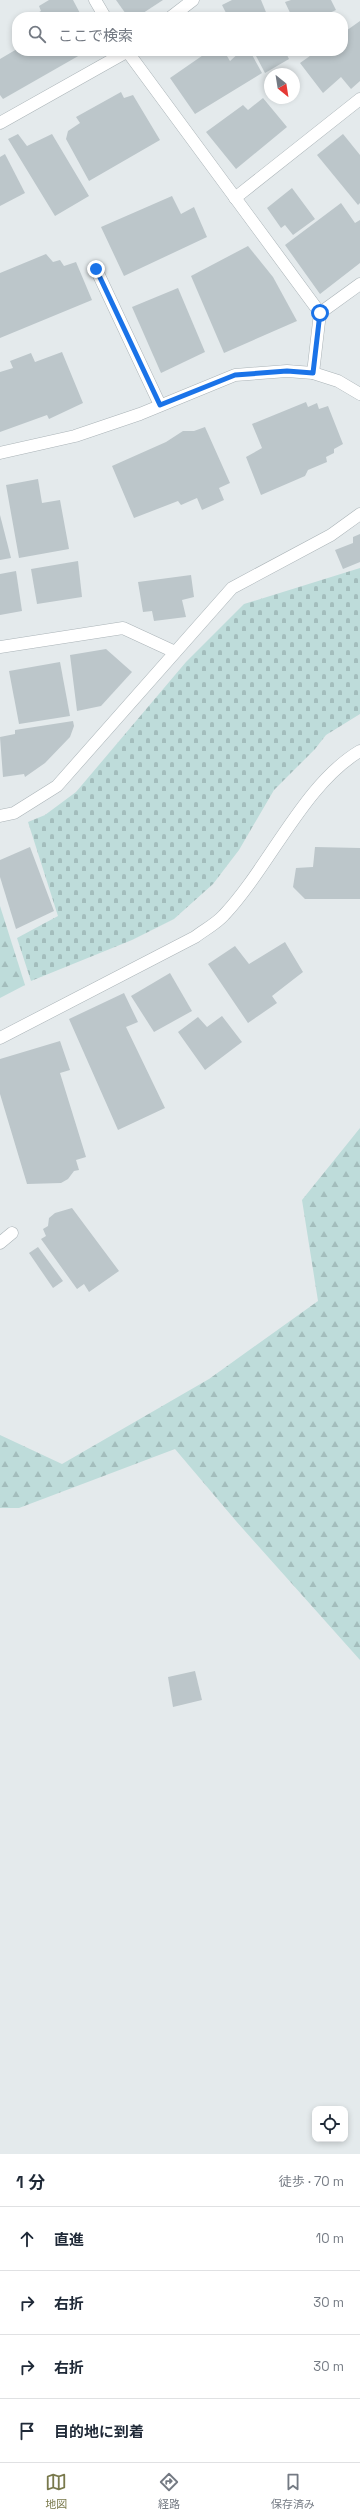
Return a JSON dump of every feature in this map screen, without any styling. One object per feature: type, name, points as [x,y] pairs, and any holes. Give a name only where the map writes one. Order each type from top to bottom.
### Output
[{"type":"street","points":[[95,0],[102,12]]},
{"type":"street","points":[[177,12],[193,0]]},
{"type":"street","points":[[0,123],[118,56]]},
{"type":"street","points":[[131,56],[320,313],[313,373]]},
{"type":"street","points":[[236,198],[360,99]]},
{"type":"street","points":[[96,269],[160,405]]},
{"type":"street","points":[[320,313],[360,284]]},
{"type":"street","points":[[0,453],[75,436],[160,405],[235,375],[287,371],[313,373],[338,381],[360,394]]},
{"type":"street","points":[[0,816],[14,813],[57,786],[232,588],[331,535],[360,514]]},
{"type":"street","points":[[0,647],[123,628],[175,652]]},
{"type":"street","points":[[0,1038],[195,937],[223,916],[249,885],[325,778],[346,759],[360,751]]},
{"type":"street","points":[[0,1243],[12,1233]]},
{"type":"green space","points":[[360,568],[360,714],[326,735],[315,749],[274,790],[239,850],[213,884],[174,919],[132,940],[31,981],[17,938],[58,916],[28,822],[45,815],[76,792],[186,662],[244,604]]},
{"type":"green space","points":[[0,906],[25,985],[0,998]]},
{"type":"green space","points":[[360,1128],[360,1660],[236,1521],[175,1449],[19,1508],[0,1508],[0,1435],[62,1464],[209,1379],[318,1301],[302,1200]]},
{"type":"building","points":[[49,0],[73,0],[79,12],[39,12],[41,11],[39,6]]},
{"type":"building","points":[[116,0],[163,0],[145,12],[124,12]]},
{"type":"building","points":[[232,0],[261,0],[266,12],[226,12],[222,5]]},
{"type":"building","points":[[291,0],[331,0],[336,10],[332,12],[290,12],[285,2]]},
{"type":"building","points":[[360,21],[360,81],[351,89],[341,77],[323,93],[300,63],[310,56],[348,56],[348,29]]},
{"type":"building","points":[[12,52],[12,56],[78,56],[3,99],[0,95],[0,59]]},
{"type":"building","points":[[202,56],[227,56],[230,61],[236,56],[253,56],[262,73],[195,114],[170,78]]},
{"type":"building","points":[[256,56],[288,56],[289,59],[274,68],[264,68],[264,71]]},
{"type":"building","points":[[121,92],[124,98],[133,95],[160,140],[89,181],[66,139],[68,131],[80,123],[76,117]]},
{"type":"building","points":[[263,98],[264,104],[268,104],[287,127],[236,169],[206,132],[243,105],[248,110]]},
{"type":"building","points":[[18,134],[27,146],[52,134],[89,196],[55,216],[8,139]]},
{"type":"building","points":[[343,134],[360,155],[360,203],[358,205],[317,155]]},
{"type":"building","points":[[5,154],[25,193],[0,206],[0,157]]},
{"type":"building","points":[[292,188],[315,219],[293,235],[285,225],[281,228],[267,208]]},
{"type":"building","points":[[172,196],[181,214],[194,207],[207,237],[124,276],[101,227]]},
{"type":"building","points":[[341,203],[355,223],[360,220],[360,263],[320,294],[285,245]]},
{"type":"building","points":[[248,246],[273,277],[297,321],[224,353],[191,276]]},
{"type":"building","points":[[46,254],[53,262],[60,260],[64,266],[76,262],[92,300],[0,338],[0,273]]},
{"type":"building","points":[[178,288],[205,352],[161,373],[132,307]]},
{"type":"building","points":[[62,352],[83,403],[49,419],[47,415],[0,432],[0,372],[13,368],[10,361],[31,353],[35,362]]},
{"type":"building","points":[[306,402],[308,407],[317,403],[319,409],[328,406],[343,444],[334,449],[334,453],[326,457],[327,462],[308,470],[305,476],[261,495],[246,457],[262,448],[252,424]]},
{"type":"building","points":[[205,427],[230,483],[219,488],[224,500],[202,510],[197,498],[181,505],[178,501],[134,518],[112,466],[166,442],[183,431],[194,431]]},
{"type":"building","points":[[38,479],[42,503],[60,500],[69,549],[19,558],[6,485]]},
{"type":"building","points":[[0,515],[11,558],[0,560]]},
{"type":"building","points":[[360,534],[360,562],[343,569],[335,550],[353,543],[353,537]]},
{"type":"building","points":[[78,561],[82,597],[37,604],[31,569]]},
{"type":"building","points":[[16,571],[22,611],[0,615],[0,574]]},
{"type":"building","points":[[191,575],[194,597],[182,600],[186,617],[154,621],[152,611],[143,612],[138,582]]},
{"type":"building","points":[[106,649],[132,672],[101,706],[77,711],[70,655]]},
{"type":"building","points":[[60,662],[70,716],[19,724],[9,671]]},
{"type":"building","points":[[73,721],[74,726],[70,737],[45,763],[25,777],[24,774],[3,777],[0,737],[15,734],[15,730]]},
{"type":"building","points":[[30,847],[54,911],[16,929],[0,877],[0,860]]},
{"type":"building","points":[[315,847],[360,848],[360,899],[305,899],[293,887],[296,868],[313,867]]},
{"type":"building","points":[[285,942],[303,972],[272,996],[277,1003],[248,1023],[208,964],[235,946],[249,964]]},
{"type":"building","points":[[170,973],[192,1011],[154,1032],[131,996]]},
{"type":"building","points":[[124,993],[138,1022],[126,1027],[165,1108],[118,1130],[69,1019]]},
{"type":"building","points":[[222,1016],[242,1042],[205,1070],[178,1032],[198,1017],[207,1027]]},
{"type":"building","points":[[60,1041],[70,1070],[60,1073],[86,1157],[76,1160],[79,1170],[74,1171],[68,1179],[61,1183],[27,1184],[0,1094],[0,1059]]},
{"type":"building","points":[[72,1208],[119,1271],[89,1292],[84,1284],[77,1289],[41,1239],[46,1236],[43,1229],[48,1226],[49,1218],[55,1213]]},
{"type":"building","points":[[38,1247],[63,1281],[53,1288],[29,1253]]},
{"type":"building","points":[[195,1671],[202,1700],[173,1707],[168,1677]]},
{"type":"route","points":[[96,269],[160,405],[235,375],[287,371],[313,373],[320,313]]}]
